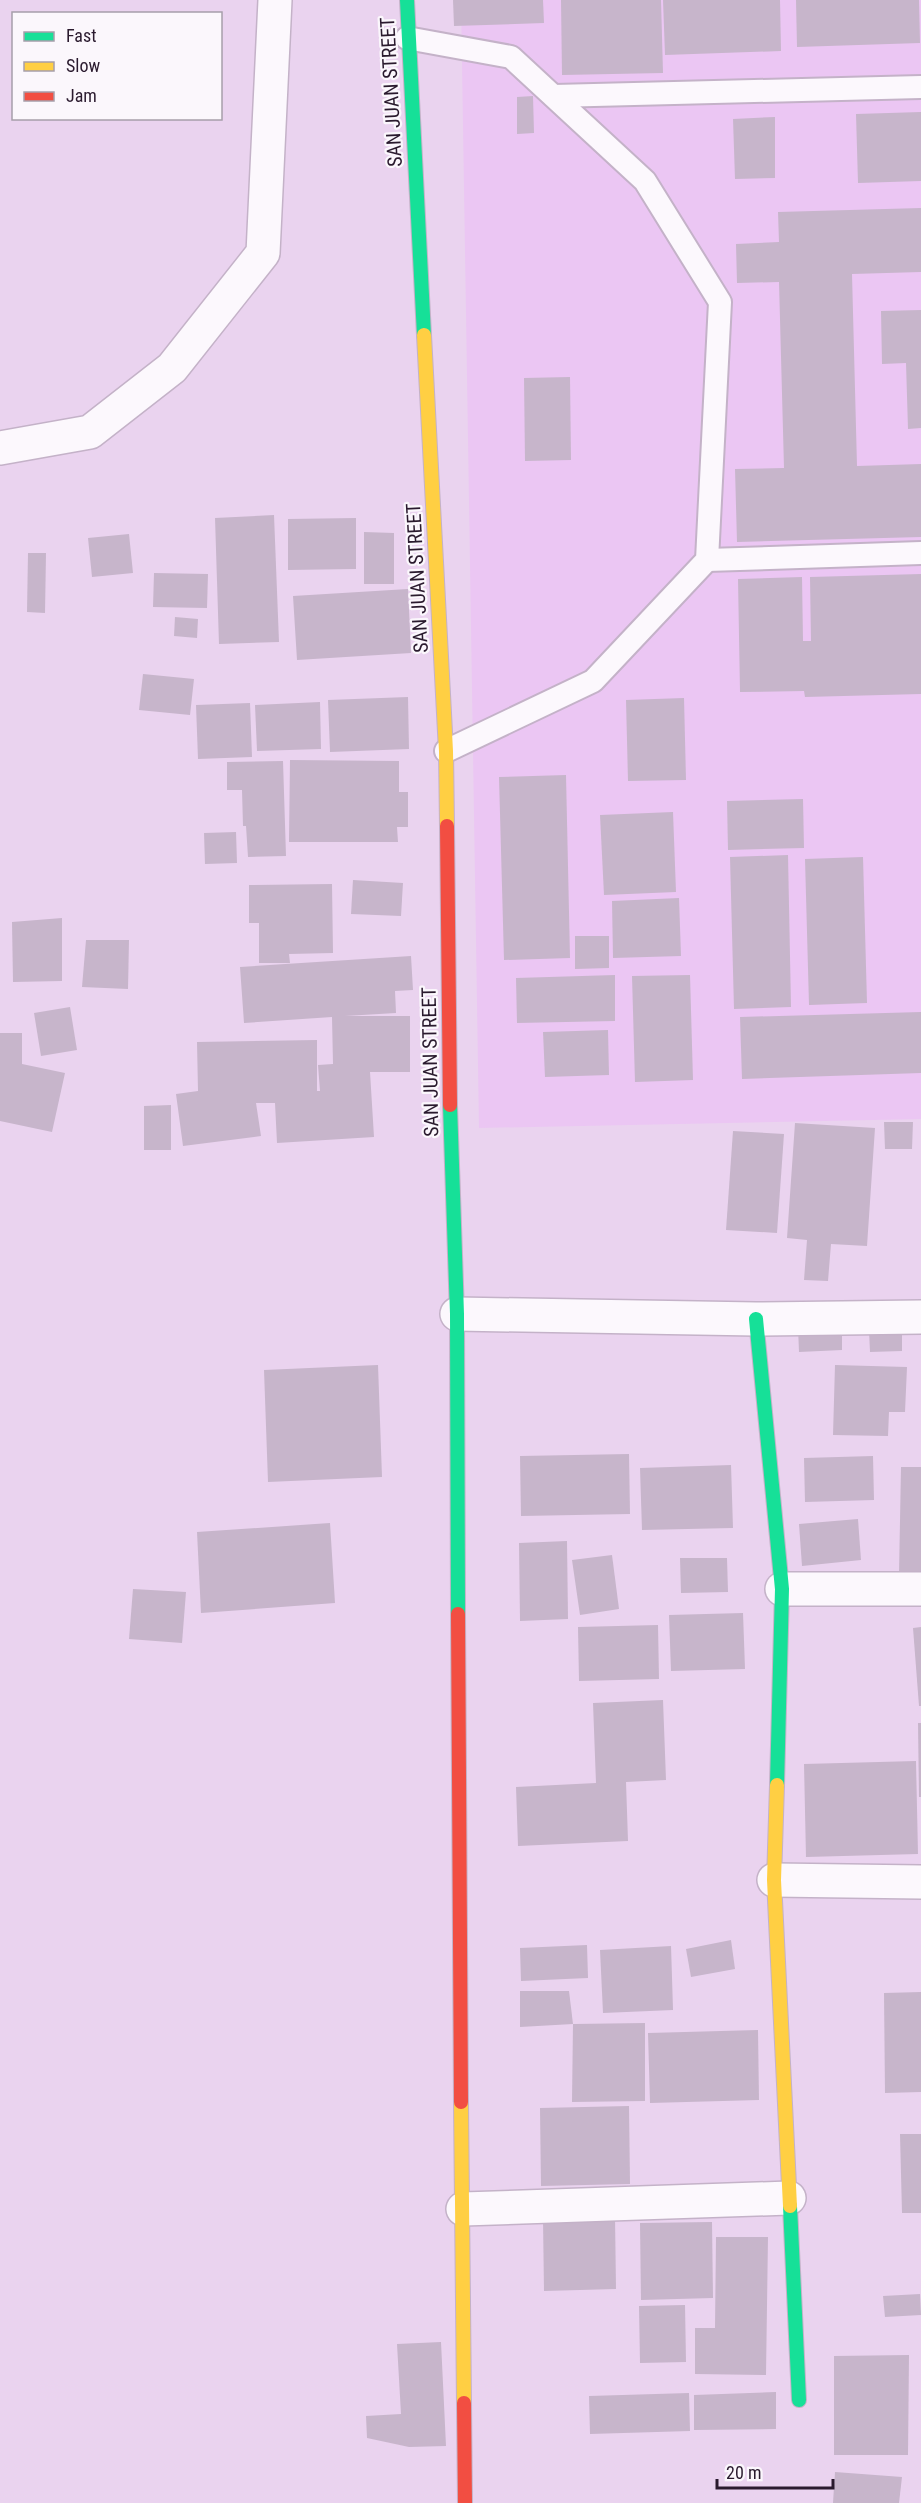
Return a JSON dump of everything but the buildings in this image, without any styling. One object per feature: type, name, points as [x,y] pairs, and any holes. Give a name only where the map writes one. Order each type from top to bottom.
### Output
[{"type":"main road","name":"SAN JUAN STREET","points":[[407,0],[407,38],[446,751],[450,1153],[457,1314],[459,1883],[465,2503]]},
{"type":"main road","points":[[756,1319],[782,1589],[774,1880],[799,2400]]},
{"type":"street","points":[[0,448],[90,432],[172,368],[263,254],[276,0]]},
{"type":"street","points":[[457,1314],[756,1319],[921,1317]]},
{"type":"street","points":[[782,1589],[921,1589]]},
{"type":"street","points":[[774,1880],[921,1882]]},
{"type":"street","points":[[463,2209],[789,2198]]},
{"type":"lane","points":[[407,38],[511,57],[645,181],[720,302],[707,560],[593,681],[446,751]]},
{"type":"lane","points":[[554,96],[921,87]]},
{"type":"lane","points":[[707,560],[921,553]]},
{"type":"shaded area","points":[[461,0],[921,0],[921,1119],[479,1128]]},
{"type":"traffic: fast","points":[[407,0],[424,335]]},
{"type":"traffic: fast","points":[[450,1105],[457,1314],[458,1614]]},
{"type":"traffic: fast","points":[[756,1319],[782,1589],[777,1785]]},
{"type":"traffic: fast","points":[[790,2206],[799,2400]]},
{"type":"traffic: slow","points":[[424,335],[446,751],[447,826]]},
{"type":"traffic: slow","points":[[777,1785],[774,1880],[790,2206]]},
{"type":"traffic: slow","points":[[461,2102],[464,2403]]},
{"type":"traffic: jam","points":[[447,826],[450,1105]]},
{"type":"traffic: jam","points":[[458,1614],[461,2102]]},
{"type":"traffic: jam","points":[[464,2403],[465,2503]]}]
